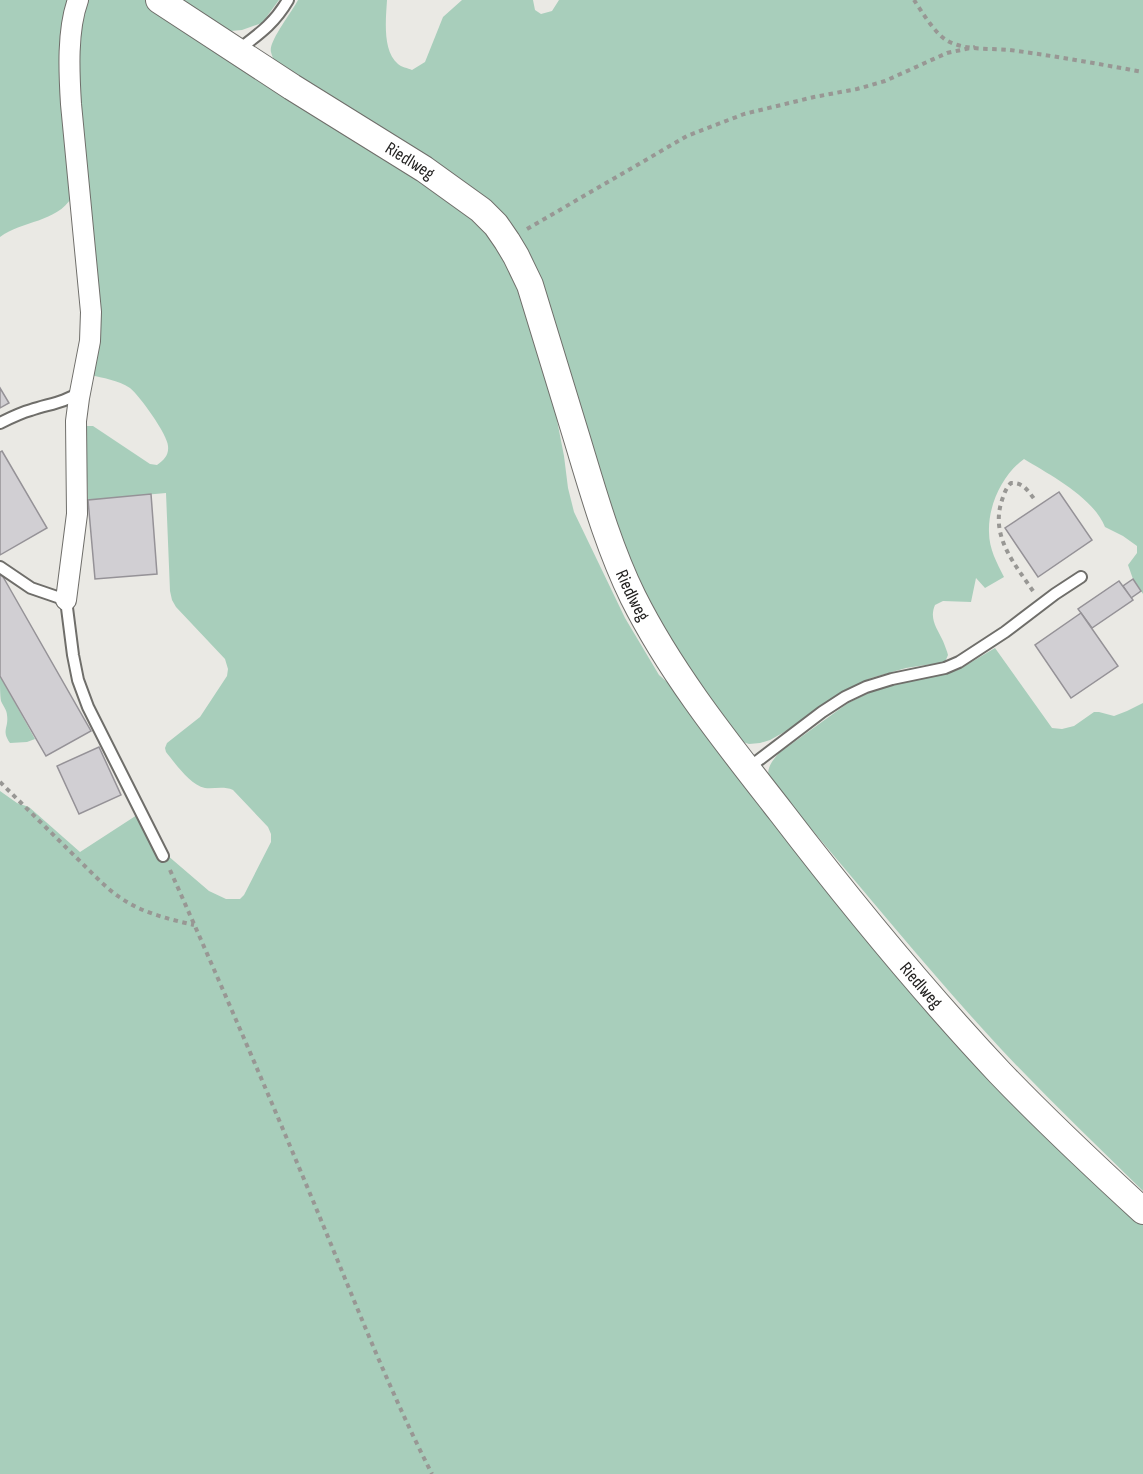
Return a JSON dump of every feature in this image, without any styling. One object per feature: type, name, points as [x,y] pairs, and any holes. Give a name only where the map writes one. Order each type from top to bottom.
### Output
[{"type":"street","points":[[66,600],[77,514],[76,439],[80,392],[90,341],[91,312],[69,71],[72,29],[78,0]]},
{"type":"street","name":"Riedlweg","points":[[159,0],[292,87],[424,169],[481,210],[496,225],[507,240],[530,285],[600,518],[634,599],[659,644],[696,700],[747,769],[867,920],[1000,1073],[1053,1127],[1143,1211]]},
{"type":"lane","points":[[237,50],[262,32],[279,15],[288,0]]},
{"type":"lane","points":[[0,423],[32,409],[69,400],[80,392]]},
{"type":"lane","points":[[0,567],[31,588],[66,600],[78,680],[88,707],[164,856]]},
{"type":"lane","points":[[747,769],[845,697],[866,687],[892,679],[945,668],[959,662],[1081,577]]},
{"type":"path","points":[[914,0],[932,26],[945,39],[963,46],[1009,50],[1143,72]]},
{"type":"path","points":[[507,240],[687,136],[744,114],[885,81],[947,53],[975,47]]},
{"type":"path","points":[[1035,500],[1021,484],[1011,483],[1007,486],[999,509],[998,522],[1004,545],[1042,604]]},
{"type":"path","points":[[0,782],[120,898],[133,906],[159,916],[194,925]]},
{"type":"path","points":[[164,856],[283,1129],[387,1378],[432,1474]]},
{"type":"green space","points":[[0,0],[72,0],[72,197],[57,212],[48,217],[9,231],[0,237]]},
{"type":"green space","points":[[86,0],[151,0],[456,198],[510,253],[555,410],[574,512],[625,618],[659,675],[667,682],[676,684],[1082,1170],[1143,1225],[1143,1474],[0,1474],[0,791],[17,803],[29,807],[80,852],[137,815],[167,855],[209,891],[226,899],[240,899],[244,895],[271,842],[268,827],[233,790],[199,786],[183,773],[166,752],[167,743],[200,717],[227,676],[228,669],[225,659],[172,600],[166,493],[88,500],[85,430],[87,426],[93,426],[150,464],[160,463],[166,457],[168,449],[167,441],[158,425],[130,388],[115,381],[90,375],[76,97],[78,36]]},
{"type":"green space","points":[[170,0],[279,0],[262,23],[242,30],[230,31]]},
{"type":"green space","points":[[298,0],[387,0],[386,34],[389,51],[398,64],[412,70],[425,62],[443,17],[462,0],[533,0],[535,10],[541,14],[552,11],[559,0],[1143,0],[1143,594],[1133,579],[1128,565],[1137,553],[1137,546],[1105,527],[1091,506],[1070,488],[1024,459],[1016,465],[998,491],[989,522],[990,544],[1004,577],[985,588],[976,578],[971,602],[943,601],[935,605],[933,610],[936,628],[948,655],[945,662],[906,668],[871,678],[843,691],[795,726],[770,740],[749,744],[737,740],[715,712],[630,576],[526,262],[278,66],[272,56],[271,47]]},
{"type":"green space","points":[[995,648],[1052,728],[1062,729],[1074,726],[1094,712],[1114,716],[1143,703],[1143,1191],[977,1023],[781,796],[769,779],[769,768],[779,753],[848,703],[873,691],[958,670]]},
{"type":"green space","points":[[0,676],[35,739],[10,743],[7,739],[7,713],[1,701]]},
{"type":"building","points":[[0,388],[9,403],[0,408]]},
{"type":"building","points":[[2,451],[47,528],[0,555],[0,452]]},
{"type":"building","points":[[1059,492],[1092,540],[1038,577],[1005,528]]},
{"type":"building","points":[[151,494],[157,574],[95,579],[88,500]]},
{"type":"building","points":[[2,575],[91,731],[46,756],[0,676],[0,576]]},
{"type":"building","points":[[1133,579],[1141,591],[1131,598],[1123,586]]},
{"type":"building","points":[[1119,581],[1133,600],[1092,628],[1078,609]]},
{"type":"building","points":[[1081,613],[1118,666],[1071,698],[1035,645]]},
{"type":"building","points":[[99,747],[121,795],[79,814],[57,766]]}]
